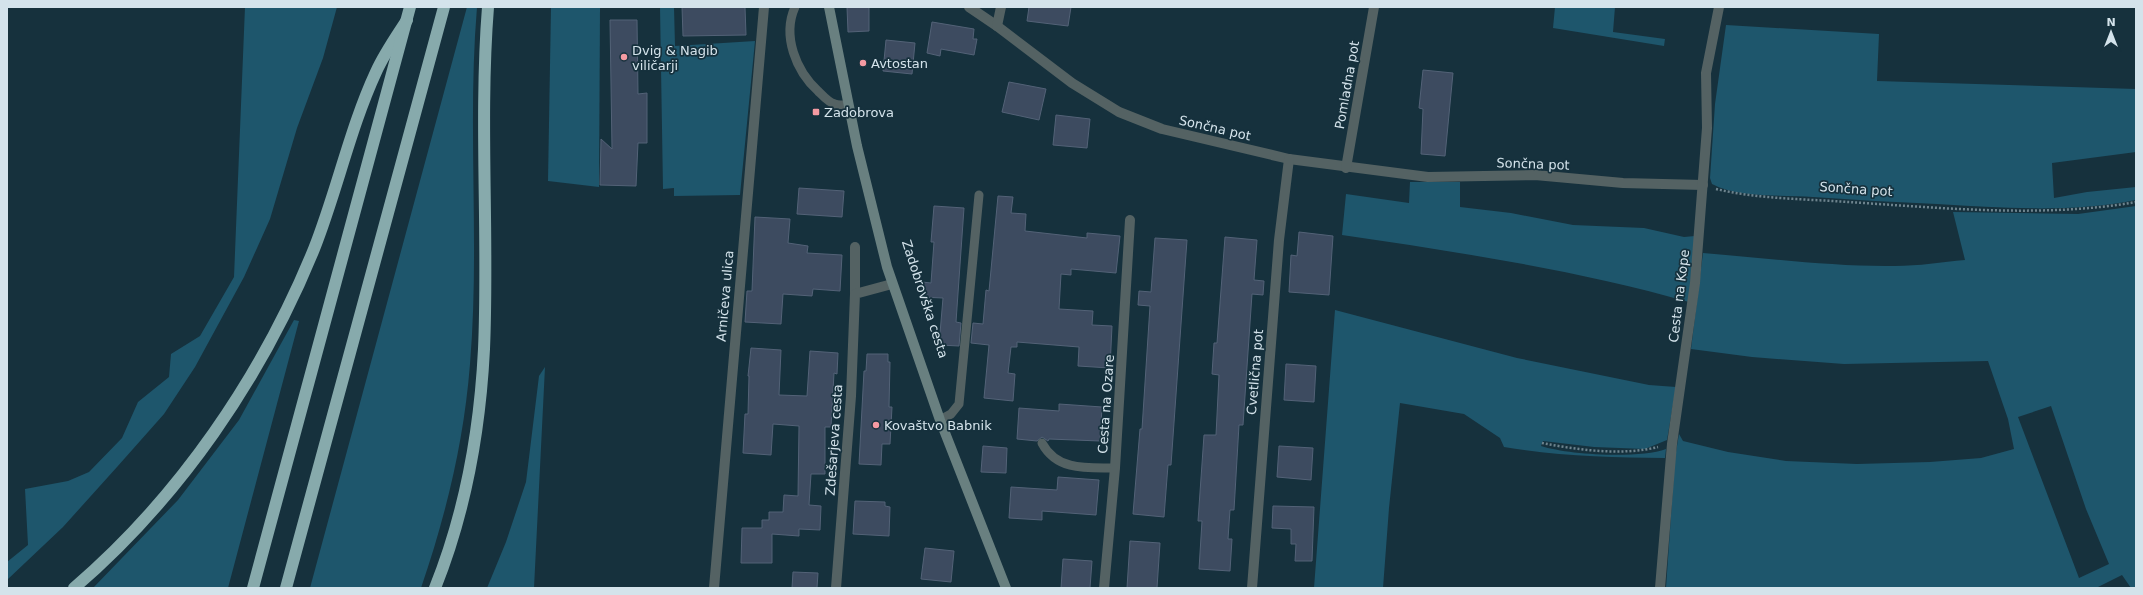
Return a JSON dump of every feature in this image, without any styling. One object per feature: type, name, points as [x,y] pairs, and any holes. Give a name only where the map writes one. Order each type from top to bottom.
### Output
[{"type":"highway","points":[[252,588],[410,7]]},
{"type":"highway","points":[[286,588],[444,7]]},
{"type":"highway","points":[[435,588],[453,535],[465,490],[474,444],[480,397],[485,304],[484,69],[488,7]]},
{"type":"highway","points":[[74,588],[120,545],[175,483],[207,441],[253,371],[279,324],[314,249],[335,192],[362,105],[376,70],[407,20]]},
{"type":"main road","name":"Zadobrovška cesta","points":[[829,7],[848,105],[873,217],[892,284],[940,420],[1006,588]]},
{"type":"street","name":"Arničeva ulica","points":[[714,588],[764,7]]},
{"type":"street","name":"Sončna pot","points":[[969,7],[997,26],[1072,83],[1119,112],[1162,129],[1289,159],[1346,168],[1428,177],[1535,175],[1623,183],[1702,185]]},
{"type":"street","points":[[997,26],[1001,7]]},
{"type":"street","name":"Pomladna pot","points":[[1346,168],[1374,7]]},
{"type":"street","name":"Cesta na Kope","points":[[1660,588],[1672,444],[1695,283],[1707,128],[1706,73],[1719,7]]},
{"type":"street","name":"Cvetlična pot","points":[[1252,588],[1278,248],[1289,159]]},
{"type":"street","name":"Cesta na Ozare","points":[[1104,588],[1115,468],[1130,220]]},
{"type":"street","name":"Zdešarjeva cesta","points":[[836,588],[851,396],[855,294],[855,247]]},
{"type":"street","points":[[855,294],[892,284]]},
{"type":"lane","points":[[795,7],[789,28],[791,44],[802,73],[825,98],[835,104],[848,105]]},
{"type":"lane","points":[[940,420],[950,414],[959,404],[978,195]]},
{"type":"lane","points":[[1042,443],[1047,453],[1058,462],[1071,465],[1115,468]]},
{"type":"path","name":"Sončna pot","points":[[1702,185],[1731,193],[1964,208],[2060,210],[2112,207],[2136,202]]},
{"type":"path","points":[[1542,443],[1581,448],[1627,451],[1646,451],[1672,444]]},
{"type":"shaded area","points":[[245,7],[337,7],[323,58],[297,128],[270,219],[244,277],[195,367],[164,414],[63,527],[7,580],[7,562],[28,545],[25,489],[68,481],[89,472],[122,438],[138,402],[169,377],[171,354],[200,336],[234,277]]},
{"type":"shaded area","points":[[467,7],[477,7],[473,96],[473,319],[470,364],[463,421],[453,478],[446,505],[421,588],[310,588]]},
{"type":"shaded area","points":[[551,7],[600,7],[599,187],[548,181]]},
{"type":"shaded area","points":[[660,7],[674,7],[675,46],[755,41],[740,195],[674,196],[674,188],[663,189]]},
{"type":"shaded area","points":[[1555,7],[1615,7],[1613,32],[1665,39],[1664,46],[1553,28]]},
{"type":"shaded area","points":[[1726,25],[1879,34],[1877,81],[2136,89],[2136,152],[2052,163],[2054,198],[2087,192],[2136,187],[2136,200],[2087,207],[2012,208],[1748,194],[1735,192],[1712,184],[1710,178],[1715,104]]},
{"type":"shaded area","points":[[1410,182],[1460,182],[1460,207],[1511,213],[1573,225],[1644,228],[1684,237],[1695,236],[1689,302],[1603,280],[1560,271],[1473,255],[1342,235],[1346,194],[1409,203]]},
{"type":"shaded area","points":[[2136,206],[2136,588],[2131,588],[2122,575],[2096,588],[1666,588],[1675,458],[1679,434],[1683,441],[1728,452],[1786,461],[1857,464],[1930,462],[1981,458],[2014,449],[2008,419],[1988,361],[1844,364],[1752,357],[1691,349],[1703,253],[1848,265],[1895,266],[1930,264],[1965,260],[1953,212],[2078,214]],"holes":[[[2051,406],[2086,509],[2109,564],[2079,578],[2018,417]]]},
{"type":"shaded area","points":[[1335,310],[1517,358],[1649,385],[1676,387],[1667,440],[1645,449],[1594,447],[1543,441],[1541,446],[1569,452],[1604,455],[1639,454],[1666,449],[1665,458],[1584,456],[1544,453],[1504,447],[1500,438],[1464,414],[1400,403],[1389,508],[1383,588],[1314,588]]},
{"type":"shaded area","points":[[294,320],[299,321],[228,588],[93,588],[178,500],[239,420]]},
{"type":"shaded area","points":[[545,367],[534,588],[487,588],[506,542],[526,482],[539,376]]},
{"type":"building","points":[[682,7],[745,7],[746,35],[683,36]]},
{"type":"building","points":[[847,7],[869,7],[869,31],[848,32]]},
{"type":"building","points":[[1029,7],[1071,7],[1068,26],[1027,21]]},
{"type":"building","name":"Dvig & Nagib viličarji","points":[[610,20],[637,20],[638,94],[647,93],[647,143],[638,143],[636,186],[600,185],[601,139],[612,149]]},
{"type":"building","points":[[932,22],[974,29],[973,39],[977,39],[974,55],[941,49],[940,56],[927,53]]},
{"type":"building","points":[[886,40],[915,43],[912,74],[883,71]]},
{"type":"building","points":[[1423,70],[1453,73],[1445,156],[1421,154],[1423,109],[1419,108]]},
{"type":"building","points":[[1009,82],[1046,89],[1039,120],[1002,112]]},
{"type":"building","points":[[1056,115],[1090,119],[1087,148],[1053,145]]},
{"type":"building","points":[[799,188],[844,191],[842,217],[797,214]]},
{"type":"building","points":[[998,196],[1013,197],[1011,213],[1026,214],[1025,231],[1087,238],[1087,233],[1120,236],[1116,273],[1071,269],[1071,275],[1061,274],[1059,309],[1093,311],[1092,325],[1112,326],[1110,368],[1078,366],[1079,347],[1017,342],[1017,347],[1011,347],[1008,373],[1015,374],[1013,401],[984,398],[989,345],[971,343],[973,323],[983,324],[986,290],[989,291]]},
{"type":"building","points":[[934,206],[964,208],[956,322],[961,323],[959,346],[939,345],[943,298],[921,297],[922,282],[931,283],[934,242],[931,242]]},
{"type":"building","points":[[755,217],[790,219],[788,243],[808,246],[807,253],[842,255],[840,291],[813,289],[812,296],[783,294],[781,324],[745,322],[747,291],[752,291]]},
{"type":"building","points":[[1299,232],[1333,236],[1329,295],[1289,292],[1291,255],[1297,256]]},
{"type":"building","points":[[1225,237],[1257,240],[1254,280],[1264,281],[1263,295],[1252,294],[1243,425],[1239,425],[1234,510],[1230,510],[1228,539],[1232,539],[1230,571],[1199,569],[1202,521],[1198,521],[1204,435],[1216,435],[1219,375],[1212,374],[1214,343],[1217,343]]},
{"type":"building","points":[[1155,238],[1187,240],[1171,465],[1168,465],[1164,517],[1133,514],[1140,429],[1142,429],[1150,306],[1138,305],[1139,291],[1151,292]]},
{"type":"building","points":[[751,348],[781,350],[779,395],[807,396],[810,351],[838,353],[837,374],[834,373],[831,427],[825,427],[825,474],[811,474],[809,505],[821,506],[820,530],[799,529],[799,536],[772,534],[772,563],[741,563],[742,528],[762,528],[762,520],[769,520],[769,512],[783,512],[784,495],[798,496],[799,426],[773,424],[771,455],[743,453],[745,414],[748,414],[748,376]]},
{"type":"building","points":[[867,354],[888,354],[888,362],[890,362],[889,407],[892,407],[890,444],[882,444],[881,465],[859,464],[864,371],[866,371]]},
{"type":"building","points":[[1286,364],[1316,366],[1314,402],[1284,400]]},
{"type":"building","points":[[1059,404],[1102,407],[1100,441],[1049,439],[1048,441],[1042,437],[1037,441],[1017,439],[1019,408],[1059,411]]},
{"type":"building","points":[[983,446],[1007,448],[1006,473],[981,472]]},
{"type":"building","points":[[1279,446],[1313,448],[1311,480],[1277,477]]},
{"type":"building","points":[[1058,477],[1099,480],[1096,515],[1042,511],[1042,520],[1009,518],[1011,487],[1057,490]]},
{"type":"building","points":[[855,501],[885,502],[885,506],[890,507],[889,536],[853,534]]},
{"type":"building","points":[[1273,506],[1314,507],[1312,561],[1295,561],[1296,544],[1291,544],[1291,529],[1272,528]]},
{"type":"building","points":[[1130,541],[1160,543],[1157,588],[1127,588]]},
{"type":"building","points":[[925,548],[954,551],[951,582],[921,579]]},
{"type":"building","points":[[1063,559],[1092,561],[1090,588],[1061,588]]},
{"type":"building","points":[[793,572],[818,573],[817,588],[792,588]]},
{"type":"place","name":"Dvig & Nagib viličarji","points":[[624,57]]},
{"type":"place","name":"Avtostan","points":[[863,63]]},
{"type":"place","name":"Zadobrova","points":[[816,112]]},
{"type":"place","name":"Kovaštvo Babnik","points":[[876,425]]}]
